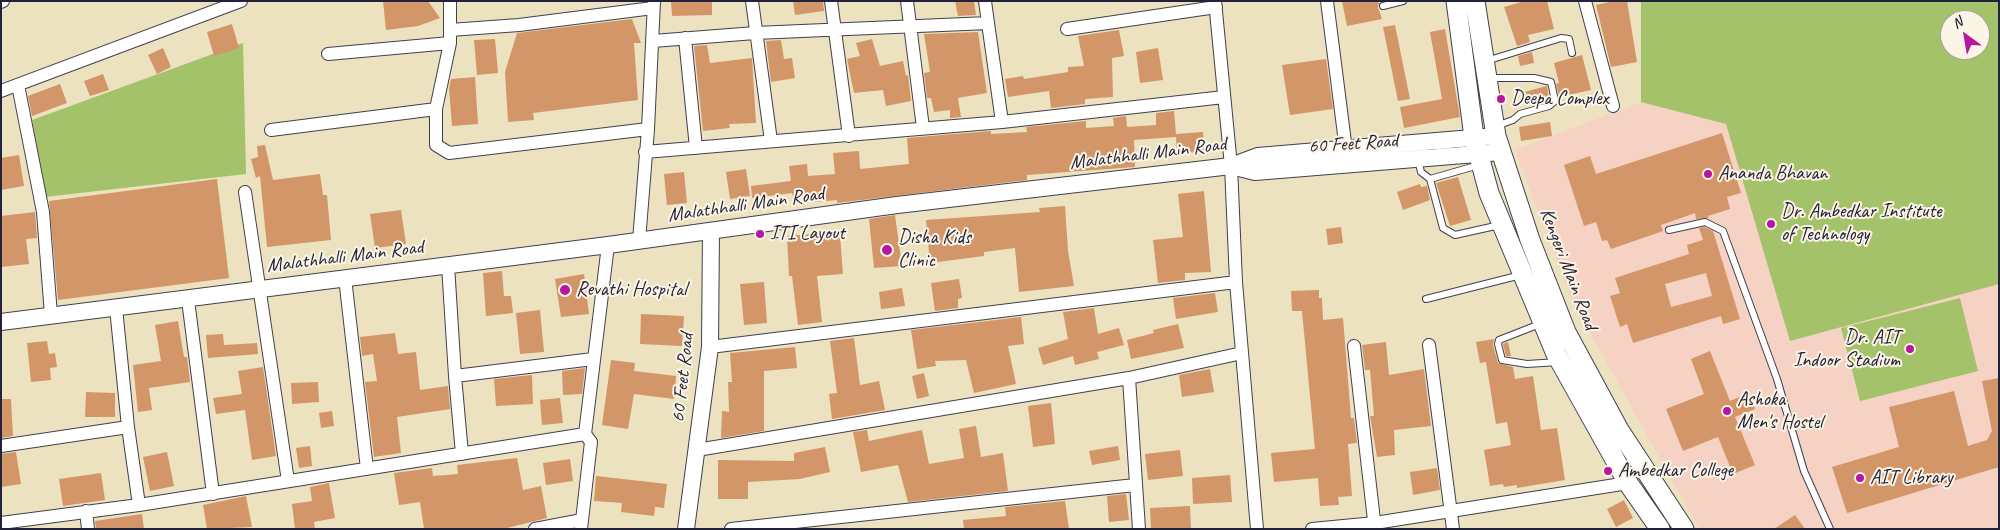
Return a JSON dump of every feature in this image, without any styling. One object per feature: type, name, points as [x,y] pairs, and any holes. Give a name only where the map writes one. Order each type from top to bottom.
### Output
[{"type":"main road","points":[[1456,1],[1478,152],[1488,193],[1560,362],[1628,483],[1660,529]]},
{"type":"main road","name":"Kengeri Main Road","points":[[1475,1],[1497,138],[1530,240],[1566,332],[1619,430],[1684,529]]},
{"type":"main road","points":[[1347,158],[1478,152],[1497,138]]},
{"type":"main road","name":"60 Feet Road","points":[[1231,166],[1255,172],[1347,158],[1418,160],[1478,152]]},
{"type":"main road","name":"Malathhalli Main Road","points":[[1,322],[188,300],[896,206],[1231,166]]},
{"type":"main road","name":"60 Feet Road","points":[[686,529],[710,347],[711,231]]},
{"type":"street","points":[[1,90],[241,1]]},
{"type":"street","points":[[450,1],[450,36],[436,109],[436,145],[449,153],[648,129]]},
{"type":"street","points":[[752,1],[771,141]]},
{"type":"street","points":[[831,1],[850,136]]},
{"type":"street","points":[[907,1],[923,128]]},
{"type":"street","points":[[985,1],[1002,122]]},
{"type":"street","points":[[1327,1],[1347,158]]},
{"type":"street","points":[[1585,1],[1613,106]]},
{"type":"street","points":[[1067,29],[1215,4],[1231,166],[1236,282],[1257,529]]},
{"type":"street","points":[[328,54],[654,5],[648,129],[644,152],[639,241]]},
{"type":"street","points":[[653,42],[755,33],[911,28],[988,23]]},
{"type":"street","points":[[685,38],[696,148]]},
{"type":"street","points":[[18,85],[42,212],[51,315]]},
{"type":"street","points":[[644,152],[1002,122],[1224,97]]},
{"type":"street","points":[[271,130],[436,109]]},
{"type":"street","points":[[245,192],[288,481]]},
{"type":"street","points":[[535,529],[581,525],[591,442],[585,434],[608,245]]},
{"type":"street","points":[[448,265],[454,376],[462,454]]},
{"type":"street","points":[[345,278],[367,469]]},
{"type":"street","points":[[710,347],[1236,282]]},
{"type":"street","points":[[188,300],[213,494]]},
{"type":"street","points":[[116,308],[128,427],[139,505]]},
{"type":"street","points":[[1429,345],[1453,529]]},
{"type":"street","points":[[1354,346],[1375,526]]},
{"type":"street","points":[[697,450],[1129,378],[1242,353]]},
{"type":"street","points":[[454,376],[594,359]]},
{"type":"street","points":[[1129,378],[1139,529]]},
{"type":"street","points":[[1,446],[128,427]]},
{"type":"street","points":[[5,525],[86,511],[213,494],[585,434]]},
{"type":"street","points":[[1312,529],[1375,526],[1451,511],[1628,483]]},
{"type":"street","points":[[731,529],[1135,485]]},
{"type":"street","points":[[86,511],[88,529]]},
{"type":"lane","points":[[1382,6],[1403,1]]},
{"type":"lane","points":[[1486,70],[1561,38],[1569,39],[1572,53]]},
{"type":"lane","points":[[1486,70],[1551,82],[1555,101],[1549,106],[1520,114],[1497,138]]},
{"type":"lane","points":[[1430,179],[1478,152]]},
{"type":"lane","points":[[1418,160],[1421,172],[1430,179],[1443,228],[1455,235],[1502,225]]},
{"type":"lane","points":[[1669,230],[1705,222],[1723,231],[1777,379],[1804,471],[1830,529]]},
{"type":"lane","points":[[1426,299],[1522,275]]},
{"type":"lane","points":[[1543,323],[1499,340],[1498,344],[1502,360],[1527,364],[1560,362]]},
{"type":"shaded area","name":"Dr. Ambedkar Institute of Technology","points":[[1641,1],[1999,1],[1999,529],[1699,529],[1571,298],[1515,150],[1641,102]]},
{"type":"green space","points":[[1641,1],[1999,1],[1999,284],[1790,341],[1726,124],[1641,102]]},
{"type":"green space","points":[[243,43],[246,174],[45,197],[32,120]]},
{"type":"green space","name":"Dr. AIT Indoor Stadium","points":[[1960,298],[1978,371],[1860,401],[1841,328]]},
{"type":"building","points":[[383,1],[428,1],[440,18],[418,26],[386,30]]},
{"type":"building","points":[[671,1],[712,1],[712,15],[672,16]]},
{"type":"building","points":[[793,1],[823,1],[824,11],[795,15]]},
{"type":"building","points":[[955,1],[974,1],[976,15],[958,16]]},
{"type":"building","points":[[1342,1],[1379,1],[1378,7],[1382,19],[1347,26]]},
{"type":"building","points":[[1525,1],[1547,1],[1554,29],[1528,35],[1530,42],[1517,46],[1504,7]]},
{"type":"building","points":[[1614,1],[1627,1],[1637,62],[1611,67],[1596,5]]},
{"type":"building","points":[[632,19],[641,43],[634,43],[638,100],[533,113],[534,120],[508,122],[505,72],[517,33]]},
{"type":"building","points":[[232,24],[239,48],[214,56],[207,32]]},
{"type":"building","points":[[1395,25],[1410,99],[1398,101],[1383,27]]},
{"type":"building","points":[[1445,29],[1460,117],[1404,128],[1400,107],[1442,99],[1430,32]]},
{"type":"building","points":[[1119,30],[1124,56],[1112,58],[1113,97],[1085,99],[1085,104],[1051,108],[1049,91],[1008,97],[1005,79],[1023,76],[1024,79],[1068,72],[1068,67],[1084,66],[1078,36]]},
{"type":"building","points":[[978,32],[987,93],[958,98],[961,117],[950,118],[950,110],[934,112],[931,98],[927,98],[924,73],[930,72],[924,34]]},
{"type":"building","points":[[495,39],[498,73],[477,75],[474,40]]},
{"type":"building","points":[[872,39],[880,66],[903,61],[906,76],[908,75],[911,101],[886,106],[883,90],[854,93],[847,59],[860,56],[856,43]]},
{"type":"building","points":[[781,40],[784,59],[792,58],[795,78],[771,82],[766,41]]},
{"type":"building","points":[[707,45],[710,63],[752,58],[756,123],[729,124],[730,128],[703,131],[694,46]]},
{"type":"building","points":[[163,48],[171,67],[157,74],[148,55]]},
{"type":"building","points":[[1158,48],[1163,80],[1140,83],[1136,52]]},
{"type":"building","points":[[1532,52],[1534,63],[1520,66],[1518,56]]},
{"type":"building","points":[[1582,55],[1591,90],[1559,97],[1556,84],[1559,83],[1554,63]]},
{"type":"building","points":[[1326,59],[1333,109],[1290,115],[1282,65]]},
{"type":"building","points":[[103,74],[109,90],[90,96],[84,81]]},
{"type":"building","points":[[475,77],[478,124],[452,126],[449,88],[451,79]]},
{"type":"building","points":[[60,84],[67,103],[32,116],[28,96]]},
{"type":"building","points":[[1547,86],[1549,99],[1527,105],[1524,92]]},
{"type":"building","points":[[1174,111],[1176,134],[1203,132],[1204,152],[1177,153],[1176,137],[1134,140],[1135,167],[1027,175],[1027,180],[837,203],[837,200],[815,202],[814,195],[793,197],[792,193],[752,198],[751,186],[791,181],[789,166],[807,164],[808,176],[835,174],[833,153],[859,151],[860,169],[909,164],[907,138],[991,131],[991,134],[1027,132],[1026,127],[1086,121],[1086,128],[1114,126],[1113,118],[1126,116],[1127,127],[1156,125],[1156,113]]},
{"type":"building","points":[[1550,122],[1552,136],[1521,141],[1519,127]]},
{"type":"building","points":[[1722,133],[1741,193],[1727,197],[1730,209],[1708,216],[1709,218],[1696,219],[1695,213],[1661,225],[1663,231],[1611,249],[1607,240],[1602,241],[1596,222],[1584,226],[1564,165],[1590,156],[1596,174]]},
{"type":"building","points":[[265,145],[273,180],[320,174],[323,195],[327,195],[331,240],[267,247],[260,176],[256,178],[251,159],[258,157],[257,146]]},
{"type":"building","points":[[19,155],[24,186],[1,190],[1,158]]},
{"type":"building","points":[[746,169],[750,196],[730,199],[726,172]]},
{"type":"building","points":[[684,172],[687,203],[667,205],[664,174]]},
{"type":"building","points":[[1458,177],[1471,220],[1450,226],[1436,183]]},
{"type":"building","points":[[217,179],[229,278],[58,300],[49,201]]},
{"type":"building","points":[[1420,184],[1421,187],[1427,186],[1430,200],[1403,210],[1397,192]]},
{"type":"building","points":[[1204,191],[1211,272],[1185,273],[1185,280],[1158,283],[1153,240],[1183,237],[1178,194]]},
{"type":"building","points":[[1065,206],[1068,251],[1074,286],[1019,292],[1015,248],[984,252],[984,256],[930,263],[926,220],[1040,212],[1039,208]]},
{"type":"building","points":[[401,210],[406,244],[375,248],[370,214]]},
{"type":"building","points":[[35,212],[37,238],[26,239],[29,264],[1,267],[1,216]]},
{"type":"building","points":[[895,215],[902,266],[874,268],[869,219]]},
{"type":"building","points":[[1341,227],[1343,243],[1328,245],[1326,229]]},
{"type":"building","points":[[1704,227],[1713,231],[1740,319],[1723,324],[1721,316],[1633,343],[1627,324],[1620,327],[1610,296],[1620,293],[1615,278],[1689,254],[1687,245],[1703,240],[1699,228]],"holes":[[[1706,273],[1712,296],[1671,307],[1665,284]]]},
{"type":"building","points":[[813,234],[813,237],[840,235],[843,274],[817,276],[822,322],[798,325],[792,276],[789,276],[787,236]]},
{"type":"building","points":[[502,271],[504,296],[511,296],[513,313],[486,316],[483,273]]},
{"type":"building","points":[[584,274],[589,314],[561,317],[555,279]]},
{"type":"building","points":[[959,279],[962,298],[958,299],[958,308],[935,311],[931,283]]},
{"type":"building","points":[[764,282],[767,323],[744,325],[740,284]]},
{"type":"building","points":[[902,288],[905,306],[881,309],[879,292]]},
{"type":"building","points":[[1319,290],[1319,298],[1322,298],[1323,320],[1343,318],[1351,418],[1354,418],[1357,443],[1348,444],[1352,496],[1338,497],[1339,505],[1320,506],[1318,478],[1274,482],[1271,453],[1315,449],[1302,311],[1292,311],[1291,291]]},
{"type":"building","points":[[1215,293],[1218,312],[1176,319],[1173,298]]},
{"type":"building","points":[[1094,308],[1098,334],[1119,328],[1124,345],[1097,352],[1099,359],[1075,365],[1073,356],[1043,365],[1038,348],[1068,339],[1063,312]]},
{"type":"building","points":[[540,310],[544,352],[520,354],[516,313]]},
{"type":"building","points":[[641,314],[684,316],[682,346],[640,344]]},
{"type":"building","points":[[1021,317],[1024,344],[1008,346],[1016,384],[974,393],[966,360],[935,361],[936,366],[917,369],[911,330]]},
{"type":"building","points":[[178,321],[184,357],[187,357],[190,382],[149,388],[152,410],[138,412],[133,365],[161,361],[155,325]]},
{"type":"building","points":[[1178,324],[1184,348],[1131,359],[1127,340],[1154,333],[1153,330]]},
{"type":"building","points":[[395,333],[398,354],[416,352],[420,390],[448,386],[450,409],[397,417],[401,453],[374,457],[365,382],[377,381],[373,354],[362,356],[360,337]]},
{"type":"building","points":[[223,334],[224,345],[257,343],[258,354],[208,358],[206,335]]},
{"type":"building","points":[[854,338],[860,385],[879,381],[885,410],[832,419],[829,394],[837,393],[830,341]]},
{"type":"building","points":[[1494,339],[1493,345],[1498,363],[1513,367],[1515,379],[1533,376],[1541,430],[1557,428],[1565,480],[1517,488],[1517,485],[1504,487],[1503,484],[1490,486],[1484,450],[1511,445],[1507,422],[1496,424],[1486,362],[1480,363],[1476,342]]},
{"type":"building","points":[[47,341],[49,354],[55,353],[57,367],[50,368],[51,380],[31,382],[27,343]]},
{"type":"building","points":[[1386,342],[1389,375],[1424,369],[1431,426],[1394,430],[1395,455],[1377,457],[1370,416],[1374,416],[1370,370],[1365,370],[1362,345]]},
{"type":"building","points":[[1508,342],[1511,356],[1506,356],[1503,344]]},
{"type":"building","points":[[795,347],[797,368],[764,371],[764,431],[721,438],[722,411],[729,412],[728,382],[732,382],[730,353]]},
{"type":"building","name":"Ashoka Men's Hostel","points":[[1710,351],[1730,401],[1749,393],[1755,409],[1735,417],[1755,465],[1733,474],[1718,437],[1683,451],[1666,409],[1704,394],[1691,359]]},
{"type":"building","points":[[611,360],[635,363],[634,371],[676,376],[674,399],[634,394],[628,429],[602,425]]},
{"type":"building","points":[[263,367],[276,456],[252,460],[245,410],[216,414],[213,398],[242,394],[238,371]]},
{"type":"building","points":[[585,368],[582,394],[563,395],[562,371]]},
{"type":"building","points":[[1210,369],[1214,392],[1182,397],[1179,375]]},
{"type":"building","points":[[924,373],[929,396],[917,399],[912,376]]},
{"type":"building","points":[[532,375],[533,404],[496,406],[494,379]]},
{"type":"building","points":[[1999,378],[1999,467],[1847,513],[1832,467],[1899,447],[1889,407],[1954,391],[1968,446],[1987,440],[1992,431],[1982,381]]},
{"type":"building","points":[[318,382],[319,402],[292,404],[291,383]]},
{"type":"building","points":[[86,392],[115,393],[115,417],[85,417]]},
{"type":"building","points":[[560,398],[563,423],[542,425],[540,400]]},
{"type":"building","points":[[1,399],[11,399],[13,436],[1,438]]},
{"type":"building","points":[[1051,403],[1055,444],[1033,447],[1028,406]]},
{"type":"building","points":[[332,411],[334,426],[321,428],[319,413]]},
{"type":"building","points":[[976,426],[981,457],[1003,453],[1008,491],[908,502],[898,465],[861,472],[853,432],[867,430],[869,441],[922,430],[929,464],[964,458],[959,429]]},
{"type":"building","points":[[310,446],[312,466],[299,468],[296,448]]},
{"type":"building","points":[[1118,446],[1120,460],[1092,465],[1089,451]]},
{"type":"building","points":[[825,447],[830,472],[800,479],[748,482],[748,499],[718,499],[718,460],[794,461],[794,453]]},
{"type":"building","points":[[1180,450],[1183,476],[1148,480],[1145,454]]},
{"type":"building","points":[[16,452],[21,484],[1,487],[1,454]]},
{"type":"building","points":[[167,452],[174,486],[150,491],[143,457]]},
{"type":"building","points":[[517,458],[523,490],[541,486],[547,518],[503,529],[424,529],[420,502],[399,505],[394,473],[432,468],[433,476],[458,474],[457,465]]},
{"type":"building","points":[[570,459],[573,481],[546,485],[543,463]]},
{"type":"building","points":[[1437,468],[1440,490],[1413,495],[1410,472]]},
{"type":"building","points":[[101,473],[105,500],[63,506],[59,479]]},
{"type":"building","points":[[1230,475],[1232,502],[1193,504],[1192,478]]},
{"type":"building","points":[[596,476],[667,484],[664,508],[655,507],[654,516],[621,512],[622,503],[594,501]]},
{"type":"building","points":[[329,483],[335,518],[314,522],[315,529],[295,529],[292,504],[312,501],[310,487]]},
{"type":"building","points":[[1126,494],[1129,520],[1109,522],[1107,496]]},
{"type":"building","points":[[246,496],[252,527],[207,529],[203,505]]},
{"type":"building","points":[[1624,500],[1633,518],[1616,527],[1607,509]]},
{"type":"building","points":[[1065,501],[1069,529],[964,529],[963,520],[1006,516],[1005,507]]},
{"type":"building","points":[[1190,506],[1191,529],[1151,529],[1150,508]]},
{"type":"building","points":[[142,514],[144,529],[96,529],[95,521]]},
{"type":"building","points":[[1795,515],[1805,529],[1774,529]]},
{"type":"place","name":"Deepa Complex","points":[[1501,99]]},
{"type":"place","name":"Ananda Bhavan","points":[[1708,174]]},
{"type":"place","name":"Dr. Ambedkar Institute of Technology","points":[[1771,224]]},
{"type":"place","name":"ITI Layout","points":[[760,234]]},
{"type":"place","name":"Disha Kids Clinic","points":[[887,250]]},
{"type":"place","name":"Revathi Hospital","points":[[565,290]]},
{"type":"place","name":"Dr. AIT Indoor Stadium","points":[[1910,349]]},
{"type":"place","name":"Ashoka Men's Hostel","points":[[1727,411]]},
{"type":"place","name":"Ambedkar College","points":[[1608,471]]},
{"type":"place","name":"AIT Library","points":[[1860,478]]}]
